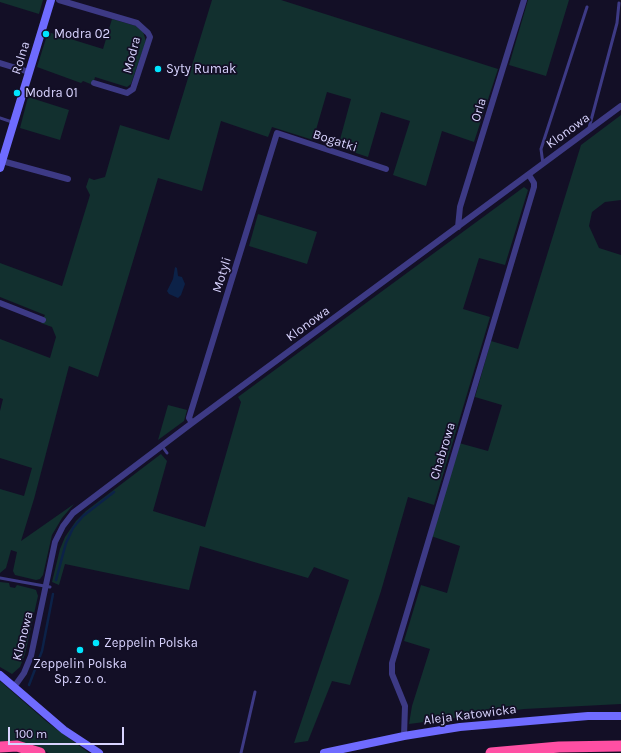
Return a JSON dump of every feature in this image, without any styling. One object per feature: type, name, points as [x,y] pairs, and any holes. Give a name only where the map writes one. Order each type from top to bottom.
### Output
[{"type":"highway","points":[[0,747],[17,746],[40,753]]},
{"type":"highway","points":[[491,753],[559,747],[621,746]]},
{"type":"street","name":"Rolna","points":[[1,165],[51,0]]},
{"type":"street","name":"Modra","points":[[59,0],[137,23],[148,33],[150,37],[134,89],[127,93],[94,83]]},
{"type":"street","name":"Orla","points":[[458,227],[460,207],[524,0]]},
{"type":"street","points":[[0,62],[30,72]]},
{"type":"street","name":"Klonowa","points":[[14,687],[24,674],[28,663],[48,587],[55,542],[70,517],[81,506],[621,106]]},
{"type":"street","name":"Bogatki","points":[[277,133],[386,169]]},
{"type":"street","name":"Motyli","points":[[192,423],[189,418],[277,133]]},
{"type":"street","points":[[1,165],[68,179]]},
{"type":"street","name":"Chabrowa","points":[[404,736],[405,706],[392,674],[392,663],[534,187],[534,182],[529,175]]},
{"type":"street","points":[[0,303],[42,320]]},
{"type":"street","points":[[0,675],[64,730],[99,753]]},
{"type":"street","name":"Aleja Katowicka","points":[[324,753],[404,736],[494,723],[588,716],[621,716]]},
{"type":"lane","points":[[588,130],[618,23],[618,3]]},
{"type":"lane","points":[[543,164],[541,149],[587,6]]},
{"type":"lane","points":[[0,118],[14,123]]},
{"type":"lane","points":[[162,446],[167,453]]},
{"type":"lane","points":[[0,578],[48,587]]},
{"type":"lane","points":[[241,753],[255,692]]},
{"type":"green space","points":[[0,0],[43,0],[39,14],[0,2]]},
{"type":"green space","points":[[212,0],[281,0],[498,69],[474,142],[442,131],[426,186],[393,175],[410,121],[381,112],[368,157],[338,147],[351,99],[327,92],[313,140],[272,127],[268,137],[221,121],[202,191],[158,178],[98,377],[69,366],[34,499],[21,541],[74,504],[62,518],[52,535],[43,575],[40,579],[36,580],[15,575],[13,571],[17,552],[11,550],[6,568],[0,573],[0,489],[24,496],[32,468],[0,458],[0,411],[3,399],[0,398],[0,339],[50,358],[56,337],[52,327],[41,323],[45,315],[0,297],[0,263],[62,286],[90,195],[86,187],[89,178],[94,180],[105,177],[120,125],[169,140]]},
{"type":"green space","points":[[528,0],[569,0],[546,76],[509,65]]},
{"type":"green space","points":[[112,19],[136,26],[143,32],[146,41],[131,84],[127,87],[95,77],[93,85],[83,81],[81,83],[37,67],[48,32],[103,49]]},
{"type":"green space","points":[[28,97],[69,110],[60,140],[20,128]]},
{"type":"green space","points":[[621,115],[621,200],[605,202],[592,212],[589,226],[599,248],[621,255],[621,704],[524,709],[409,724],[412,706],[430,649],[404,641],[421,585],[447,593],[460,546],[431,536],[459,443],[488,451],[502,405],[475,397],[491,341],[518,349],[581,145]]},
{"type":"green space","points":[[524,187],[528,190],[505,265],[479,258],[463,309],[490,317],[434,505],[408,497],[381,591],[350,685],[332,681],[308,741],[294,743],[349,580],[314,567],[308,578],[200,546],[189,590],[65,564],[59,585],[52,582],[60,549],[65,537],[76,521],[86,511],[161,454],[167,461],[153,511],[205,527],[241,402],[238,397]]},
{"type":"green space","points":[[258,214],[317,232],[307,264],[249,246]]},
{"type":"green space","points":[[168,405],[187,410],[184,421],[158,440]]},
{"type":"green space","points":[[0,582],[9,583],[10,587],[15,588],[17,585],[36,590],[38,596],[25,654],[20,667],[12,674],[0,667]]},
{"type":"green space","points":[[0,681],[47,722],[89,753],[49,753],[33,745],[21,742],[0,742]]},
{"type":"water","points":[[175,267],[177,268],[178,276],[182,277],[185,284],[181,295],[178,298],[169,294],[167,291],[173,279]]},
{"type":"waterway","points":[[56,580],[66,543],[73,528],[83,516],[114,492]]},
{"type":"waterway","points":[[29,685],[42,651],[53,594]]},
{"type":"place","name":"Modra 02","points":[[46,34]]},
{"type":"place","name":"Syty Rumak","points":[[158,69]]},
{"type":"place","name":"Modra 01","points":[[17,93]]},
{"type":"place","name":"Zeppelin Polska","points":[[96,643]]},
{"type":"place","name":"Zeppelin Polska Sp. z o. o.","points":[[80,650]]}]
